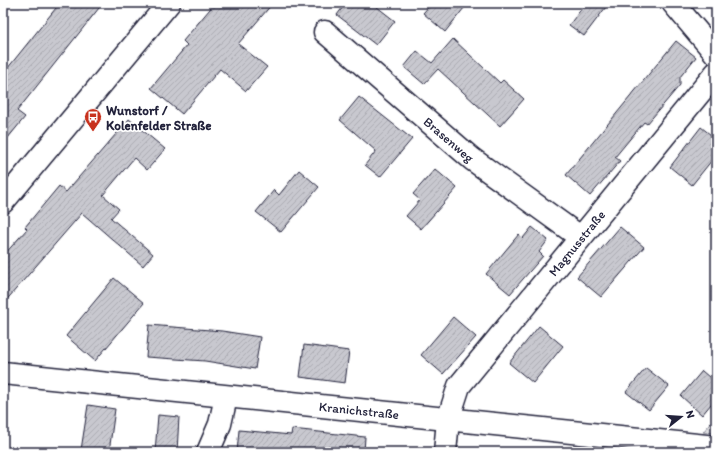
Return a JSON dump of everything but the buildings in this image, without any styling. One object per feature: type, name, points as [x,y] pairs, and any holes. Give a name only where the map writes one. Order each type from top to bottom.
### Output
[{"type":"street","points":[[3,202],[169,3]]},
{"type":"street","points":[[673,3],[716,54]]},
{"type":"street","name":"Brasenweg","points":[[325,32],[472,159],[580,237]]},
{"type":"street","name":"Magnusstraße","points":[[445,452],[448,420],[459,386],[716,73]]},
{"type":"street","name":"Kranichstraße","points":[[3,373],[716,447]]},
{"type":"street","points":[[208,452],[220,424],[226,397]]},
{"type":"green space","points":[[716,417],[716,433],[703,432]]},
{"type":"place","name":"Wunstorf / Kolenfelder Straße","points":[[93,132]]}]
